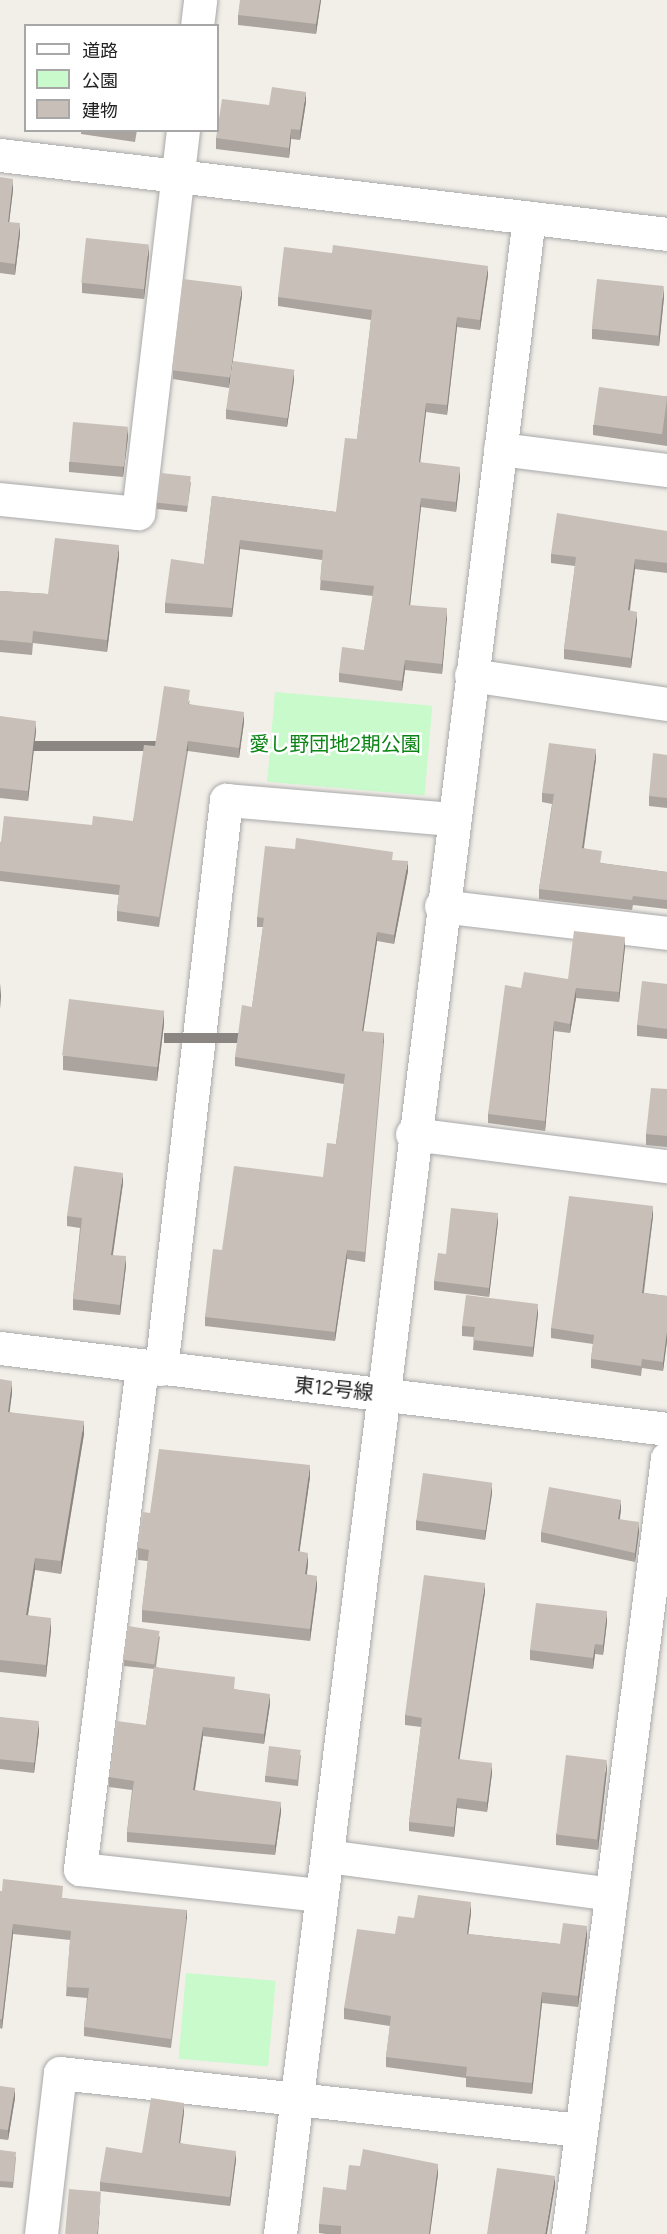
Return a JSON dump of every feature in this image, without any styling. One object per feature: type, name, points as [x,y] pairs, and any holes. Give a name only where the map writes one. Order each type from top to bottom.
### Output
[{"type":"street","points":[[197,24],[200,0]]},
{"type":"street","points":[[0,499],[138,513],[183,132]]},
{"type":"street","points":[[0,155],[667,234]]},
{"type":"street","points":[[280,2234],[384,1394],[412,1134],[529,219]]},
{"type":"street","points":[[500,449],[667,470]]},
{"type":"street","points":[[471,675],[667,704]]},
{"type":"street","points":[[321,1895],[80,1869],[152,1367],[226,800],[453,819]]},
{"type":"street","points":[[441,906],[667,933]]},
{"type":"street","points":[[412,1134],[667,1166]]},
{"type":"street","name":"東12号線","points":[[0,1348],[667,1429]]},
{"type":"street","points":[[568,2234],[667,1458]]},
{"type":"street","points":[[327,1856],[611,1894]]},
{"type":"street","points":[[41,2234],[60,2073],[580,2130]]},
{"type":"green space","name":"愛し野団地2期公園","points":[[275,692],[432,706],[425,795],[267,782]]},
{"type":"green space","points":[[186,1973],[276,1981],[268,2067],[179,2059]]},
{"type":"building","points":[[240,0],[320,0],[316,24],[238,15]]},
{"type":"building","points":[[272,87],[306,92],[300,130],[291,129],[289,148],[216,138],[217,132],[219,132],[222,99],[269,105]]},
{"type":"building","points":[[0,177],[13,179],[8,222],[20,223],[15,264],[0,262]]},
{"type":"building","points":[[86,238],[149,245],[144,289],[81,283]]},
{"type":"building","points":[[333,245],[488,266],[480,320],[457,317],[447,405],[426,403],[419,462],[460,467],[456,502],[421,498],[409,605],[447,608],[442,664],[405,660],[402,681],[339,673],[342,647],[364,650],[374,586],[320,580],[323,550],[240,540],[232,608],[165,603],[171,559],[204,564],[212,496],[336,512],[345,438],[357,439],[372,310],[278,297],[284,247],[332,253]]},
{"type":"building","points":[[183,279],[242,286],[230,378],[172,370]]},
{"type":"building","points":[[597,279],[664,286],[658,336],[592,329]]},
{"type":"building","points":[[233,361],[294,370],[288,418],[226,410]]},
{"type":"building","points":[[599,387],[667,397],[662,434],[594,425]]},
{"type":"building","points":[[73,422],[128,427],[124,467],[70,462]]},
{"type":"building","points":[[161,473],[191,476],[188,506],[158,503]]},
{"type":"building","points":[[557,513],[667,531],[667,563],[635,559],[628,610],[637,612],[631,658],[564,649],[576,557],[551,554]]},
{"type":"building","points":[[55,538],[119,545],[107,640],[33,631],[32,643],[0,640],[0,591],[48,594]]},
{"type":"building","points":[[164,686],[190,690],[188,704],[244,712],[239,748],[188,741],[159,917],[117,911],[120,885],[0,871],[0,842],[4,816],[92,825],[93,816],[133,821],[144,745],[155,746]]},
{"type":"building","points":[[0,716],[36,721],[28,791],[0,788]]},
{"type":"building","points":[[549,743],[596,749],[582,848],[602,851],[600,863],[667,872],[667,900],[633,896],[632,900],[539,889],[554,794],[542,793]]},
{"type":"building","points":[[653,753],[667,755],[667,798],[649,796]]},
{"type":"building","points":[[296,838],[393,852],[392,860],[408,861],[394,935],[377,932],[362,1031],[384,1033],[365,1252],[347,1250],[335,1332],[205,1317],[213,1249],[222,1250],[234,1166],[323,1177],[327,1143],[336,1144],[345,1074],[235,1057],[242,1005],[252,1007],[264,918],[257,917],[265,846],[295,849]]},
{"type":"building","points":[[574,931],[625,937],[619,992],[576,988],[570,1024],[554,1021],[545,1121],[488,1114],[505,985],[521,988],[524,972],[568,979]]},
{"type":"building","points":[[642,981],[667,984],[667,1029],[637,1025]]},
{"type":"building","points":[[69,999],[164,1011],[157,1067],[62,1056]]},
{"type":"building","points":[[651,1088],[667,1089],[667,1136],[646,1134]]},
{"type":"building","points":[[74,1166],[123,1173],[111,1255],[126,1256],[120,1305],[73,1299],[82,1218],[67,1216]]},
{"type":"building","points":[[569,1196],[653,1206],[642,1293],[667,1296],[667,1331],[663,1362],[642,1359],[641,1366],[591,1359],[594,1335],[551,1328]]},
{"type":"building","points":[[451,1208],[498,1213],[489,1288],[434,1281],[438,1253],[446,1254]]},
{"type":"building","points":[[466,1295],[538,1304],[533,1347],[473,1340],[475,1327],[462,1326]]},
{"type":"building","points":[[0,1379],[12,1381],[8,1412],[84,1421],[61,1561],[35,1558],[26,1615],[51,1618],[46,1665],[0,1660]]},
{"type":"building","points":[[159,1449],[310,1465],[298,1551],[308,1553],[305,1574],[317,1576],[310,1629],[142,1610],[149,1550],[138,1548],[143,1512],[150,1513]]},
{"type":"building","points":[[423,1473],[492,1483],[486,1530],[416,1521]]},
{"type":"building","points":[[549,1487],[621,1500],[618,1519],[639,1522],[635,1553],[541,1532]]},
{"type":"building","points":[[424,1575],[485,1583],[458,1759],[492,1763],[487,1802],[457,1798],[454,1827],[409,1822],[422,1718],[405,1715]]},
{"type":"building","points":[[536,1603],[607,1611],[603,1645],[595,1644],[593,1658],[530,1650]]},
{"type":"building","points":[[128,1626],[160,1631],[154,1665],[123,1660]]},
{"type":"building","points":[[154,1667],[235,1677],[234,1689],[270,1694],[264,1734],[203,1727],[193,1790],[281,1802],[275,1845],[127,1832],[134,1781],[109,1777],[117,1721],[146,1725]]},
{"type":"building","points":[[0,1717],[39,1721],[34,1763],[0,1759]]},
{"type":"building","points":[[269,1746],[301,1750],[297,1780],[265,1776]]},
{"type":"building","points":[[566,1755],[607,1760],[597,1839],[556,1834]]},
{"type":"building","points":[[3,1879],[63,1886],[62,1898],[187,1910],[171,2039],[84,2027],[89,1988],[66,1987],[71,1931],[13,1924],[2,2019],[0,2019],[0,1891],[2,1891]]},
{"type":"building","points":[[418,1895],[471,1902],[467,1934],[560,1944],[563,1923],[587,1926],[578,1996],[542,1992],[532,2083],[466,2076],[467,2067],[386,2057],[391,2016],[344,2008],[357,1929],[395,1934],[398,1916],[414,1918]]},
{"type":"building","points":[[0,2086],[15,2088],[8,2130],[0,2129]]},
{"type":"building","points":[[151,2098],[184,2103],[179,2143],[236,2151],[230,2197],[100,2182],[106,2147],[142,2153]]},
{"type":"building","points":[[363,2149],[438,2164],[429,2234],[341,2234],[341,2226],[319,2224],[323,2187],[346,2190],[349,2165],[360,2166]]},
{"type":"building","points":[[0,2150],[16,2152],[13,2182],[0,2181]]},
{"type":"building","points":[[497,2168],[555,2176],[545,2234],[487,2234]]},
{"type":"building","points":[[69,2189],[101,2192],[97,2234],[65,2234]]}]
